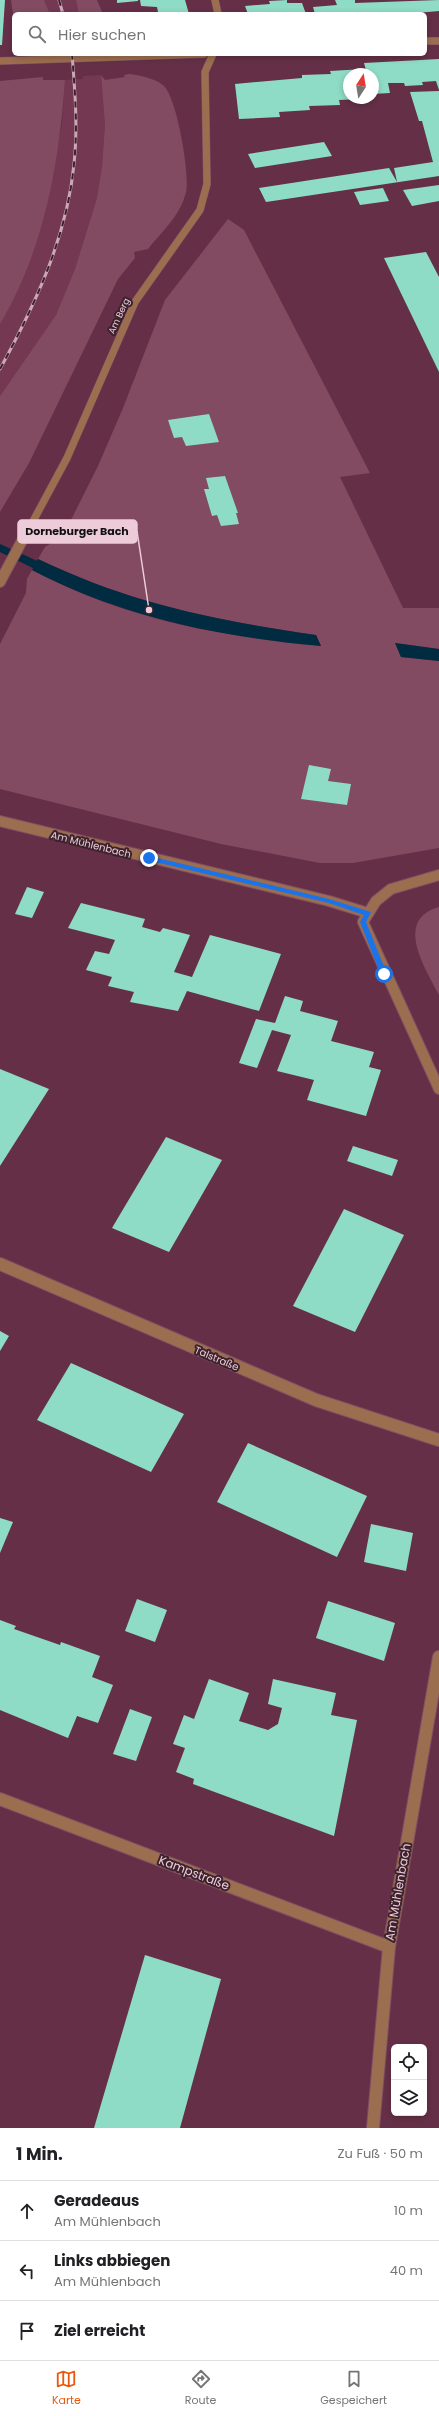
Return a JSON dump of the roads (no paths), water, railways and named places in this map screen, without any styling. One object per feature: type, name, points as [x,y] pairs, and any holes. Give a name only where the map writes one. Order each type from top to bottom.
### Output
[{"type":"street","points":[[215,0],[218,12]]},
{"type":"street","points":[[427,41],[439,41]]},
{"type":"street","points":[[0,61],[146,56]]},
{"type":"street","name":"Am Berg","points":[[0,582],[25,539],[67,458],[135,302],[200,210],[207,184],[205,72],[212,56]]},
{"type":"street","name":"Am Mühlenbach","points":[[0,821],[329,901],[368,913]]},
{"type":"street","points":[[439,875],[391,889],[376,901],[363,922],[375,952],[439,1089]]},
{"type":"street","name":"Talstraße","points":[[0,1264],[316,1400],[439,1440]]},
{"type":"street","name":"Am Mühlenbach","points":[[373,2128],[389,1947],[439,1657]]},
{"type":"street","name":"Kampstraße","points":[[0,1800],[389,1947]]},
{"type":"water","points":[[38,559],[73,575],[140,599],[208,616],[316,635],[321,646],[246,637],[172,622],[136,612],[66,586],[32,570]]},
{"type":"water","points":[[395,643],[439,649],[439,661],[401,657]]},
{"type":"waterway","points":[[0,548],[51,572]]},
{"type":"railway","points":[[59,0],[62,12]]},
{"type":"railway","points":[[0,369],[13,345],[48,270],[64,218],[74,164],[76,136],[76,109],[72,56]]},
{"type":"place","name":"Dorneburger Bach","points":[[149,610]]}]
